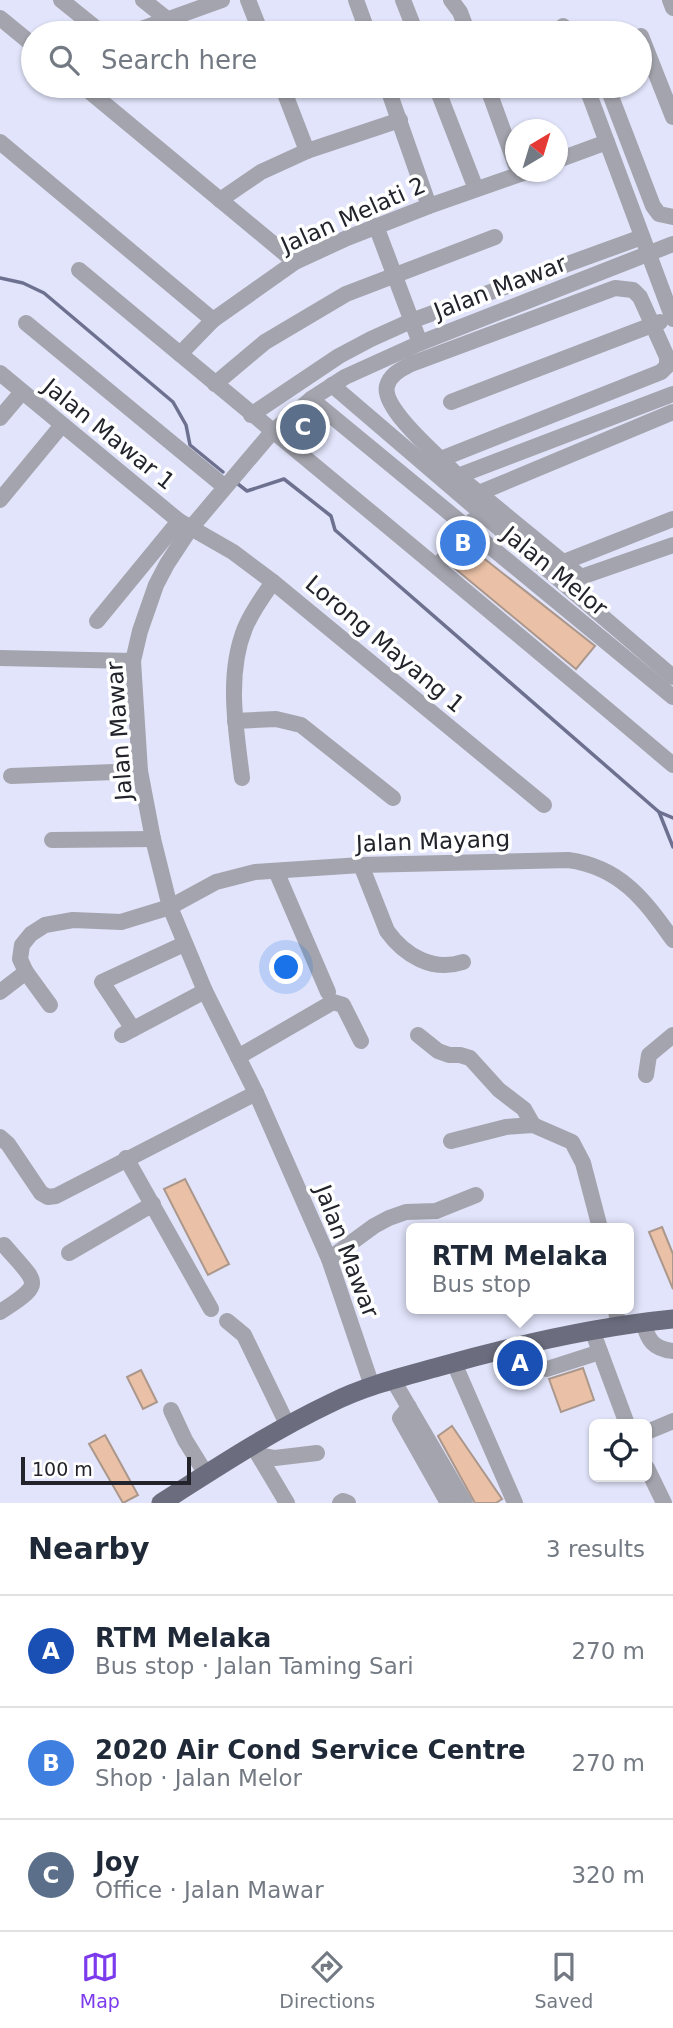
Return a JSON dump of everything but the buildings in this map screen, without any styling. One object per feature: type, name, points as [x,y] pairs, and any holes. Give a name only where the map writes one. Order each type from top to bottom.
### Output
[{"type":"main road","points":[[161,1503],[206,1474],[256,1450],[288,1426],[332,1402],[372,1386],[454,1363],[592,1331],[617,1317],[643,1322],[673,1319]]},
{"type":"street","points":[[61,0],[87,21]]},
{"type":"street","points":[[143,0],[167,19]]},
{"type":"street","points":[[162,21],[222,0]]},
{"type":"street","points":[[248,0],[256,21]]},
{"type":"street","points":[[356,0],[364,21]]},
{"type":"street","points":[[403,0],[411,21]]},
{"type":"street","points":[[451,0],[463,21]]},
{"type":"street","points":[[670,0],[673,8]]},
{"type":"street","points":[[0,18],[21,35]]},
{"type":"street","points":[[652,64],[673,117]]},
{"type":"street","points":[[97,98],[295,262]]},
{"type":"street","points":[[287,98],[307,151]]},
{"type":"street","points":[[392,98],[429,206]]},
{"type":"street","points":[[441,98],[476,189]]},
{"type":"street","points":[[492,98],[505,134]]},
{"type":"street","points":[[451,402],[673,318],[590,98]]},
{"type":"street","points":[[612,98],[653,206],[659,214],[673,216]]},
{"type":"street","points":[[220,200],[261,172],[307,151],[400,120]]},
{"type":"street","points":[[0,142],[213,320]]},
{"type":"street","points":[[568,156],[607,142]]},
{"type":"street","points":[[620,177],[639,170]]},
{"type":"street","name":"Jalan Melati 2","points":[[180,354],[213,320],[295,262],[376,226],[505,177]]},
{"type":"street","points":[[376,226],[420,343]]},
{"type":"street","points":[[215,384],[265,342],[346,294],[495,237]]},
{"type":"street","points":[[251,415],[339,356],[411,321],[642,237]]},
{"type":"street","name":"Jalan Mawar","points":[[372,1386],[329,1258],[256,1093],[205,991],[170,907],[140,771],[133,661],[148,605],[185,525],[225,487],[272,432],[311,399],[332,385],[420,343],[673,244]]},
{"type":"street","points":[[79,270],[251,415],[438,566],[673,765]]},
{"type":"street","points":[[441,459],[654,377],[667,366],[667,357],[640,297],[632,290],[615,288],[401,369],[392,376],[387,386],[387,398],[394,410],[441,459],[454,481],[479,493],[564,562],[575,583],[673,545]]},
{"type":"street","points":[[26,323],[225,487]]},
{"type":"street","name":"Jalan Mawar 1","points":[[0,373],[185,525]]},
{"type":"street","name":"Jalan Melor","points":[[332,385],[454,481],[480,511],[575,583],[615,638],[673,697]]},
{"type":"street","points":[[0,418],[22,391]]},
{"type":"street","points":[[454,481],[673,394]]},
{"type":"street","name":"Jalan Melor","points":[[311,399],[467,527],[615,638],[673,677]]},
{"type":"street","points":[[479,493],[673,412]]},
{"type":"street","points":[[0,500],[62,425]]},
{"type":"street","points":[[438,566],[480,511]]},
{"type":"street","points":[[564,562],[673,519]]},
{"type":"street","points":[[97,621],[154,553],[185,525]]},
{"type":"street","name":"Lorong Mayang 1","points":[[185,525],[233,552],[273,582],[544,805]]},
{"type":"street","points":[[154,553],[167,564]]},
{"type":"street","points":[[242,778],[235,721],[234,684],[238,653],[245,628],[273,582]]},
{"type":"street","points":[[0,658],[133,661]]},
{"type":"street","points":[[235,721],[276,719],[301,725],[393,798]]},
{"type":"street","points":[[11,776],[140,771]]},
{"type":"street","points":[[52,840],[153,839]]},
{"type":"street","name":"Jalan Mayang","points":[[26,972],[20,959],[22,945],[31,934],[45,925],[73,920],[121,922],[170,907],[216,882],[235,876],[361,865],[568,860],[589,863],[609,872],[627,885],[656,916],[673,940]]},
{"type":"street","points":[[361,865],[387,931],[394,940],[420,959],[436,966],[463,962]]},
{"type":"street","points":[[276,871],[328,992]]},
{"type":"street","points":[[184,944],[102,982],[128,1032],[205,991]]},
{"type":"street","points":[[0,992],[26,972],[50,1005]]},
{"type":"street","points":[[238,1057],[333,1002],[343,1004],[361,1041]]},
{"type":"street","points":[[418,1035],[438,1051],[470,1058],[499,1090],[524,1109],[533,1125]]},
{"type":"street","points":[[646,1075],[649,1055],[673,1035]]},
{"type":"street","points":[[0,1137],[8,1144],[41,1194],[56,1196],[256,1093]]},
{"type":"street","points":[[451,1141],[506,1127],[533,1125],[572,1142],[583,1163],[599,1223]]},
{"type":"street","points":[[126,1158],[211,1309]]},
{"type":"street","points":[[329,1258],[389,1218],[406,1212],[436,1210],[476,1195]]},
{"type":"street","points":[[69,1253],[153,1204]]},
{"type":"street","points":[[0,1312],[28,1294],[33,1286],[32,1278],[4,1245]]},
{"type":"street","points":[[227,1321],[244,1335],[288,1426]]},
{"type":"street","points":[[643,1322],[648,1339],[654,1345],[663,1350],[673,1350]]},
{"type":"street","points":[[592,1331],[625,1419]]},
{"type":"street","points":[[547,1369],[600,1352]]},
{"type":"street","points":[[454,1363],[515,1503]]},
{"type":"street","points":[[393,1380],[409,1407],[448,1503]]},
{"type":"street","points":[[171,1410],[185,1440],[206,1474]]},
{"type":"street","points":[[652,1430],[673,1421]]},
{"type":"street","points":[[424,1446],[465,1503]]},
{"type":"street","points":[[256,1450],[275,1458],[317,1453]]},
{"type":"street","points":[[256,1450],[287,1503]]},
{"type":"street","points":[[652,1478],[664,1503]]},
{"type":"street","points":[[340,1503],[348,1503]]},
{"type":"waterway","points":[[0,278],[23,283],[44,293],[173,402],[186,425],[190,445],[223,472]]},
{"type":"waterway","points":[[238,484],[247,491],[284,479],[331,516],[335,530],[659,812],[673,847]]},
{"type":"waterway","points":[[659,812],[673,818]]},
{"type":"place","name":"Joy","points":[[303,427]]},
{"type":"place","name":"2020 Air Cond Service Centre","points":[[463,543]]},
{"type":"place","name":"RTM Melaka","points":[[520,1363]]}]
